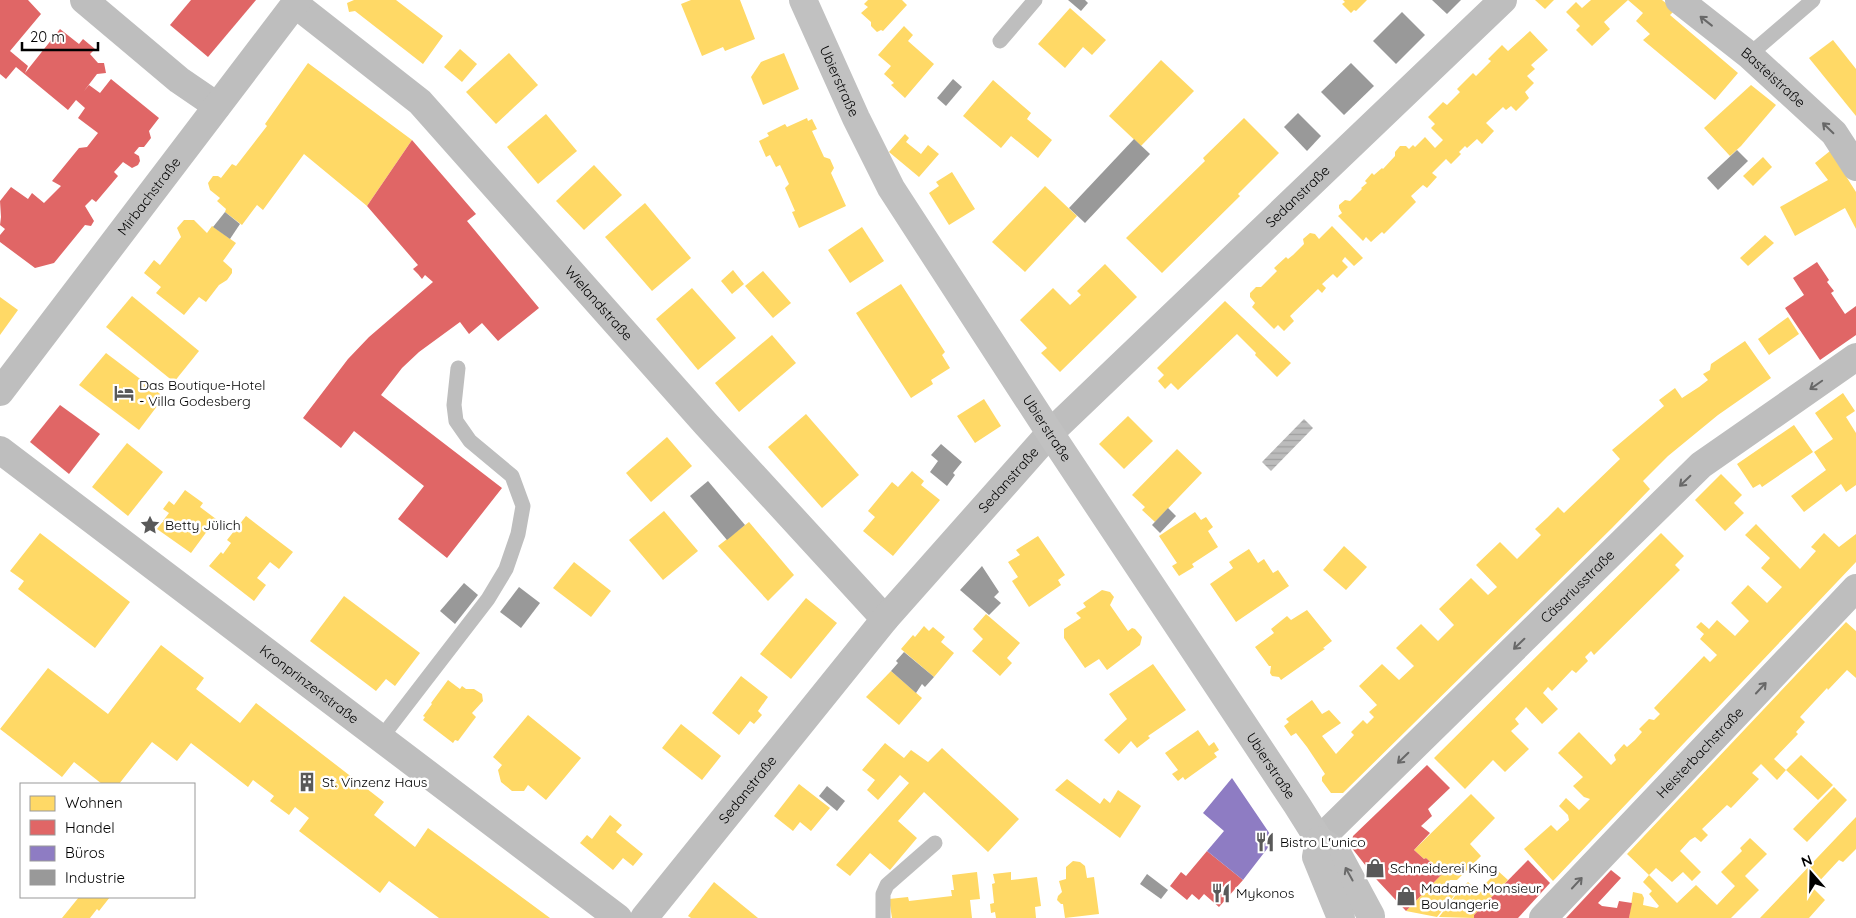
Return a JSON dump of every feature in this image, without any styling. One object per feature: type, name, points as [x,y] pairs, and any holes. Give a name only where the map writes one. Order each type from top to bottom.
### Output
[{"type":"main road","name":"Ubierstraße","points":[[803,0],[856,118],[892,188],[1050,433],[1298,805],[1319,840]]},
{"type":"main road","points":[[1341,918],[1316,856],[1319,840],[1336,851],[1364,917]]},
{"type":"street","points":[[84,0],[179,80],[217,106]]},
{"type":"street","name":"Sedanstraße","points":[[644,918],[885,619],[1050,433],[1502,0]]},
{"type":"street","name":"Basteistraße","points":[[1679,0],[1749,55],[1834,133],[1856,167]]},
{"type":"street","name":"Mirbachstraße","points":[[0,392],[297,2]]},
{"type":"street","name":"Wielandstraße","points":[[297,2],[420,102],[706,424],[885,619]]},
{"type":"street","name":"Cäsariusstraße","points":[[1319,840],[1701,465],[1856,357]]},
{"type":"street","name":"Kronprinzenstraße","points":[[0,450],[618,918]]},
{"type":"street","name":"Heisterbachstraße","points":[[1543,918],[1856,588]]},
{"type":"lane","points":[[1000,41],[1035,0]]},
{"type":"lane","points":[[1749,55],[1813,0]]},
{"type":"lane","points":[[381,738],[488,599],[506,569],[518,534],[523,506],[512,476],[470,440],[456,420],[454,405],[458,368]]},
{"type":"lane","points":[[882,918],[883,894],[887,885],[935,843]]},
{"type":"shaded area","points":[[1304,419],[1313,428],[1271,471],[1262,462]]},
{"type":"building: Wohnen","points":[[354,0],[396,0],[443,36],[423,64],[355,11],[349,12],[347,3]]},
{"type":"building: Wohnen","points":[[691,0],[740,0],[755,39],[725,51],[723,47],[702,56],[681,4]]},
{"type":"building: Wohnen","points":[[868,0],[902,0],[907,5],[883,31],[877,32],[871,26],[871,22],[861,13],[868,7],[864,4]]},
{"type":"building: Wohnen","points":[[1343,0],[1367,0],[1356,11],[1354,10],[1351,13],[1342,4],[1345,2]]},
{"type":"building: Wohnen","points":[[1535,0],[1554,0],[1545,9]]},
{"type":"building: Wohnen","points":[[1591,0],[1628,0],[1604,22],[1610,29],[1592,46],[1576,30],[1580,26],[1566,12],[1576,2],[1582,8]]},
{"type":"building: Wohnen","points":[[1628,0],[1662,0],[1675,10],[1670,15],[1738,73],[1715,100],[1643,40],[1650,34],[1636,21],[1643,13]]},
{"type":"building: Wohnen","points":[[1070,8],[1106,40],[1092,55],[1083,47],[1065,68],[1038,44]]},
{"type":"building: Wohnen","points":[[904,26],[913,35],[908,41],[934,64],[905,98],[891,85],[894,83],[884,74],[891,66],[878,55]]},
{"type":"building: Wohnen","points":[[1530,31],[1548,50],[1531,65],[1535,69],[1527,76],[1534,83],[1525,92],[1529,98],[1516,111],[1511,106],[1506,110],[1503,107],[1486,123],[1494,131],[1482,144],[1477,139],[1467,148],[1465,146],[1459,152],[1461,154],[1451,164],[1446,159],[1432,173],[1437,177],[1427,188],[1423,185],[1411,196],[1416,202],[1384,234],[1382,232],[1371,242],[1366,237],[1363,241],[1338,216],[1342,213],[1339,205],[1345,200],[1350,201],[1367,183],[1365,181],[1372,173],[1374,175],[1383,169],[1395,156],[1395,152],[1400,146],[1406,146],[1409,149],[1413,145],[1415,147],[1425,137],[1435,148],[1443,140],[1431,128],[1435,124],[1428,117],[1443,102],[1447,105],[1460,92],[1457,89],[1473,73],[1476,76],[1491,61],[1488,59],[1502,45],[1508,51]]},
{"type":"building: Wohnen","points":[[1833,40],[1856,69],[1856,116],[1809,58]]},
{"type":"building: Wohnen","points":[[460,49],[477,64],[462,82],[444,67]]},
{"type":"building: Wohnen","points":[[509,53],[538,85],[496,124],[466,92]]},
{"type":"building: Wohnen","points":[[784,53],[799,89],[763,105],[751,77],[761,62]]},
{"type":"building: Wohnen","points":[[1161,60],[1194,91],[1141,146],[1109,116]]},
{"type":"building: Wohnen","points":[[308,63],[412,140],[367,206],[304,154],[263,210],[257,205],[242,225],[225,212],[226,209],[217,201],[220,198],[210,190],[208,183],[213,176],[221,178],[232,164],[236,166],[267,126],[265,124]]},
{"type":"building: Wohnen","points":[[993,80],[1031,113],[1027,119],[1052,140],[1038,158],[1011,136],[1001,148],[963,116]]},
{"type":"building: Wohnen","points":[[1751,85],[1776,105],[1730,156],[1704,128]]},
{"type":"building: Wohnen","points":[[546,114],[577,151],[538,184],[507,147]]},
{"type":"building: Wohnen","points":[[807,118],[808,121],[812,119],[817,129],[812,131],[824,157],[830,159],[834,168],[831,173],[846,206],[799,228],[792,212],[795,211],[785,188],[789,184],[780,165],[776,167],[770,155],[766,157],[759,141],[769,136],[767,133],[785,124],[787,127]]},
{"type":"building: Wohnen","points":[[1244,118],[1279,153],[1238,194],[1240,196],[1162,273],[1126,238],[1205,161],[1203,158]]},
{"type":"building: Wohnen","points":[[905,134],[909,138],[906,142],[921,154],[928,145],[939,154],[919,177],[889,152]]},
{"type":"building: Wohnen","points":[[1830,151],[1856,192],[1856,229],[1845,208],[1795,236],[1780,207],[1828,180],[1815,163]]},
{"type":"building: Wohnen","points":[[1763,157],[1772,167],[1753,186],[1743,176]]},
{"type":"building: Wohnen","points":[[594,165],[622,195],[584,230],[556,201]]},
{"type":"building: Wohnen","points":[[952,172],[975,209],[949,225],[929,193],[939,186],[936,182]]},
{"type":"building: Wohnen","points":[[1045,186],[1077,216],[1025,272],[992,242]]},
{"type":"building: Wohnen","points":[[645,203],[691,258],[652,291],[605,237]]},
{"type":"building: Wohnen","points":[[184,220],[194,220],[207,233],[212,226],[236,243],[223,261],[232,269],[232,273],[227,280],[219,285],[206,302],[199,297],[184,315],[156,293],[161,287],[144,273],[154,260],[160,265],[181,237],[177,228]]},
{"type":"building: Wohnen","points":[[1332,226],[1363,258],[1354,266],[1345,257],[1342,261],[1348,267],[1337,278],[1333,274],[1322,284],[1326,288],[1322,293],[1318,289],[1290,316],[1294,321],[1284,331],[1278,325],[1274,329],[1252,307],[1255,303],[1250,297],[1250,293],[1256,287],[1261,287],[1277,271],[1274,268],[1286,257],[1288,259],[1293,255],[1304,244],[1303,239],[1310,233],[1315,234],[1319,239]]},
{"type":"building: Wohnen","points":[[862,227],[884,261],[850,283],[828,250]]},
{"type":"building: Wohnen","points":[[1765,235],[1774,243],[1748,266],[1740,258]]},
{"type":"building: Wohnen","points":[[1105,264],[1137,297],[1060,372],[1041,353],[1047,348],[1020,320],[1053,288],[1070,305],[1081,295],[1077,291]]},
{"type":"building: Wohnen","points":[[733,270],[744,284],[732,294],[721,281]]},
{"type":"building: Wohnen","points":[[763,271],[791,303],[773,318],[745,286]]},
{"type":"building: Wohnen","points":[[901,284],[945,352],[942,355],[950,368],[931,380],[933,384],[911,398],[856,313]]},
{"type":"building: Wohnen","points":[[692,288],[736,338],[698,370],[656,319]]},
{"type":"building: Wohnen","points":[[132,296],[199,351],[174,382],[106,327]]},
{"type":"building: Wohnen","points":[[0,297],[18,310],[0,335]]},
{"type":"building: Wohnen","points":[[1225,301],[1291,363],[1277,377],[1237,334],[1178,390],[1171,383],[1165,389],[1158,381],[1164,375],[1157,368]]},
{"type":"building: Wohnen","points":[[1788,317],[1799,334],[1769,355],[1758,339]]},
{"type":"building: Wohnen","points":[[772,335],[796,363],[739,412],[715,383]]},
{"type":"building: Wohnen","points":[[1745,341],[1771,378],[1718,415],[1668,456],[1643,481],[1650,489],[1612,528],[1343,793],[1331,793],[1322,781],[1322,777],[1325,774],[1307,747],[1296,733],[1291,736],[1284,726],[1289,722],[1286,719],[1312,700],[1322,714],[1329,710],[1341,723],[1322,736],[1336,754],[1354,735],[1351,732],[1363,720],[1367,724],[1374,717],[1369,712],[1377,705],[1359,686],[1382,664],[1399,680],[1414,666],[1396,648],[1421,624],[1438,641],[1454,625],[1439,609],[1471,578],[1488,595],[1497,587],[1476,565],[1500,542],[1517,559],[1541,535],[1535,529],[1558,507],[1564,513],[1620,459],[1612,450],[1664,406],[1659,400],[1675,388],[1682,398],[1699,387],[1708,380],[1703,374],[1710,370],[1711,364]]},
{"type":"building: Wohnen","points":[[106,353],[164,397],[139,430],[79,385]]},
{"type":"building: Wohnen","points":[[1843,393],[1855,411],[1846,417],[1856,433],[1856,485],[1846,492],[1841,484],[1804,512],[1791,496],[1826,470],[1814,452],[1833,439],[1815,413]]},
{"type":"building: Wohnen","points":[[984,399],[1001,426],[975,443],[957,416]]},
{"type":"building: Wohnen","points":[[806,414],[859,475],[822,508],[768,447]]},
{"type":"building: Wohnen","points":[[1128,416],[1153,441],[1124,469],[1099,444]]},
{"type":"building: Wohnen","points":[[1794,425],[1813,452],[1762,487],[1760,484],[1753,488],[1737,464]]},
{"type":"building: Wohnen","points":[[667,437],[692,466],[651,502],[626,473]]},
{"type":"building: Wohnen","points":[[127,443],[163,472],[128,516],[92,487]]},
{"type":"building: Wohnen","points":[[1177,449],[1202,473],[1155,522],[1142,510],[1145,507],[1132,495]]},
{"type":"building: Wohnen","points":[[912,471],[924,481],[921,485],[940,500],[893,556],[863,531],[875,517],[868,511],[892,482],[898,487]]},
{"type":"building: Wohnen","points":[[1721,474],[1742,495],[1734,503],[1744,513],[1725,531],[1695,500]]},
{"type":"building: Wohnen","points":[[185,490],[203,503],[200,507],[216,519],[191,553],[157,529],[169,513],[163,509],[169,501],[174,505]]},
{"type":"building: Wohnen","points":[[664,511],[698,551],[663,580],[629,540]]},
{"type":"building: Wohnen","points":[[1195,512],[1201,520],[1206,517],[1213,527],[1208,531],[1218,547],[1192,564],[1194,567],[1179,576],[1172,566],[1177,563],[1159,536]]},
{"type":"building: Wohnen","points":[[246,516],[293,552],[279,569],[270,562],[257,578],[266,585],[254,601],[209,566],[221,552],[223,554],[231,543],[227,540]]},
{"type":"building: Wohnen","points":[[749,522],[794,575],[768,601],[718,546]]},
{"type":"building: Wohnen","points":[[1756,524],[1800,569],[1816,551],[1811,547],[1824,533],[1839,547],[1856,534],[1856,562],[1553,881],[1524,849],[1551,825],[1557,831],[1569,820],[1568,815],[1559,806],[1566,798],[1579,810],[1590,799],[1584,797],[1573,786],[1583,777],[1558,753],[1579,732],[1611,765],[1616,760],[1614,755],[1624,744],[1627,747],[1642,732],[1639,729],[1649,719],[1654,720],[1660,714],[1654,708],[1704,656],[1710,662],[1717,655],[1700,639],[1704,634],[1696,627],[1701,622],[1709,629],[1717,620],[1735,636],[1749,621],[1731,603],[1748,585],[1767,603],[1782,587],[1761,568],[1770,558],[1745,535]]},
{"type":"building: Wohnen","points":[[40,533],[130,602],[95,648],[18,589],[24,581],[10,571]]},
{"type":"building: Wohnen","points":[[1661,533],[1684,556],[1675,565],[1680,570],[1594,655],[1591,651],[1585,657],[1588,661],[1576,673],[1572,670],[1552,691],[1548,687],[1543,693],[1558,709],[1542,724],[1526,707],[1515,719],[1519,724],[1511,731],[1529,749],[1505,772],[1493,760],[1465,789],[1434,758]]},
{"type":"building: Wohnen","points":[[1038,536],[1065,575],[1058,580],[1061,585],[1029,607],[1012,581],[1018,577],[1008,562],[1020,555],[1016,550]]},
{"type":"building: Wohnen","points":[[1344,546],[1367,567],[1346,590],[1323,570]]},
{"type":"building: Wohnen","points":[[1249,549],[1258,563],[1264,559],[1273,573],[1278,570],[1289,586],[1236,622],[1210,584],[1233,568],[1229,562]]},
{"type":"building: Wohnen","points":[[574,562],[611,591],[591,617],[553,588]]},
{"type":"building: Wohnen","points":[[1102,590],[1110,592],[1114,597],[1110,605],[1128,631],[1132,628],[1135,629],[1142,637],[1140,645],[1107,670],[1099,659],[1085,668],[1064,638],[1064,629],[1081,618],[1076,613],[1086,607],[1083,603]]},
{"type":"building: Wohnen","points":[[344,596],[420,653],[395,686],[386,679],[376,691],[310,641]]},
{"type":"building: Wohnen","points":[[806,598],[837,623],[791,679],[760,654]]},
{"type":"building: Wohnen","points":[[1307,610],[1332,641],[1323,648],[1325,649],[1281,680],[1279,677],[1272,676],[1270,673],[1271,666],[1269,666],[1255,647],[1274,633],[1271,629],[1287,616],[1291,620]]},
{"type":"building: Wohnen","points":[[986,614],[1020,643],[1007,658],[1012,663],[1000,676],[972,651],[983,639],[973,629]]},
{"type":"building: Wohnen","points":[[1846,622],[1856,631],[1856,678],[1847,670],[1800,717],[1805,722],[1796,732],[1798,734],[1774,759],[1786,770],[1777,780],[1761,764],[1752,773],[1759,779],[1731,808],[1727,805],[1702,829],[1708,835],[1701,842],[1695,837],[1680,851],[1701,872],[1692,881],[1683,872],[1672,882],[1656,868],[1649,875],[1627,854]]},
{"type":"building: Wohnen","points":[[924,626],[929,631],[933,627],[945,637],[941,642],[954,653],[934,677],[901,649]]},
{"type":"building: Wohnen","name":"St. Vinzenz Haus","points":[[161,645],[204,678],[196,689],[240,723],[256,703],[384,802],[374,815],[415,847],[428,828],[550,918],[439,918],[389,881],[380,893],[299,831],[309,818],[295,807],[289,815],[270,801],[274,796],[253,780],[248,787],[191,743],[177,761],[152,742],[120,783],[101,783],[74,762],[62,777],[0,729],[48,668],[108,714]]},
{"type":"building: Wohnen","points":[[1153,664],[1186,710],[1148,736],[1150,738],[1137,748],[1131,741],[1119,754],[1104,740],[1127,719],[1109,694]]},
{"type":"building: Wohnen","points":[[891,671],[922,698],[899,725],[866,697]]},
{"type":"building: Wohnen","points":[[741,676],[768,697],[758,711],[762,715],[754,724],[750,721],[739,735],[712,713]]},
{"type":"building: Wohnen","points":[[448,680],[460,689],[462,686],[466,689],[474,689],[482,694],[483,701],[472,713],[476,717],[458,741],[455,740],[453,743],[423,720],[425,717],[423,716],[431,703]]},
{"type":"building: Wohnen","points":[[528,715],[581,758],[546,800],[528,785],[524,791],[512,791],[501,782],[498,770],[502,765],[493,757]]},
{"type":"building: Wohnen","points":[[681,724],[721,756],[702,780],[662,748]]},
{"type":"building: Wohnen","points":[[1198,730],[1209,746],[1214,742],[1219,750],[1214,753],[1217,757],[1185,780],[1183,777],[1178,781],[1172,774],[1178,770],[1165,753]]},
{"type":"building: Wohnen","points":[[885,743],[904,758],[911,750],[928,762],[942,748],[1019,819],[988,852],[924,792],[898,821],[917,838],[890,870],[870,853],[850,876],[836,865],[909,783],[900,775],[878,800],[867,790],[875,780],[862,770]]},
{"type":"building: Wohnen","points":[[1801,755],[1833,785],[1818,800],[1786,770]]},
{"type":"building: Wohnen","points":[[1067,779],[1100,804],[1104,798],[1110,803],[1118,790],[1141,806],[1120,838],[1055,790]]},
{"type":"building: Wohnen","points":[[799,784],[830,808],[811,831],[800,822],[793,831],[774,816]]},
{"type":"building: Wohnen","points":[[1834,787],[1847,800],[1807,842],[1793,829]]},
{"type":"building: Wohnen","points":[[1471,794],[1495,818],[1470,844],[1481,856],[1457,880],[1450,880],[1446,884],[1457,892],[1437,917],[1406,911],[1443,873],[1414,850]]},
{"type":"building: Wohnen","points":[[610,815],[622,825],[616,832],[643,854],[633,866],[623,858],[613,870],[580,843],[587,835],[592,839]]},
{"type":"building: Wohnen","points":[[1856,817],[1856,849],[1843,862],[1839,860],[1813,888],[1825,900],[1809,918],[1760,918]]},
{"type":"building: Wohnen","points":[[1750,838],[1767,854],[1745,876],[1759,890],[1731,918],[1629,918],[1633,892],[1642,894],[1644,898],[1643,905],[1657,908],[1659,906],[1649,894],[1652,891],[1643,882],[1649,875],[1677,903],[1696,885],[1717,905],[1735,886],[1721,872],[1742,851],[1740,848]]},
{"type":"building: Wohnen","points":[[1073,861],[1080,862],[1085,866],[1087,878],[1094,877],[1099,914],[1065,918],[1063,904],[1057,900],[1062,892],[1059,881],[1066,879],[1066,867]]},
{"type":"building: Wohnen","points":[[1498,871],[1508,880],[1474,915],[1474,918],[1439,917],[1468,882],[1479,893],[1484,890],[1482,887]]},
{"type":"building: Wohnen","points":[[977,872],[980,899],[970,900],[972,918],[892,918],[889,899],[908,897],[909,901],[952,896],[951,890],[954,890],[952,875]]},
{"type":"building: Wohnen","points":[[1011,872],[1011,880],[1037,877],[1041,906],[1035,907],[1036,918],[996,918],[995,912],[991,913],[990,904],[994,903],[992,884],[995,883],[993,874]]},
{"type":"building: Wohnen","points":[[714,882],[758,918],[691,918],[688,916]]},
{"type":"building: Wohnen","points":[[78,898],[109,898],[99,911],[97,909],[90,918],[62,918]]},
{"type":"building: Handel","points":[[0,0],[28,0],[41,14],[10,51],[28,66],[25,73],[60,29],[79,44],[83,39],[95,49],[90,54],[98,63],[104,63],[106,73],[97,74],[84,91],[89,85],[100,93],[111,79],[159,118],[149,131],[151,138],[144,147],[139,147],[134,153],[139,156],[140,161],[138,165],[132,168],[123,162],[114,172],[118,176],[96,202],[92,199],[85,206],[94,221],[91,226],[85,225],[54,263],[35,268],[0,242],[0,235],[5,229],[0,225],[0,201],[11,187],[28,199],[32,193],[44,203],[61,186],[52,181],[79,148],[87,147],[98,133],[78,118],[85,108],[76,100],[68,110],[16,67],[6,79],[0,74]]},
{"type":"building: Handel","points":[[191,0],[256,0],[208,57],[170,25]]},
{"type":"building: Handel","points":[[412,140],[476,214],[467,221],[539,308],[498,341],[482,323],[469,334],[460,322],[419,352],[402,368],[381,395],[502,488],[447,558],[398,519],[424,486],[354,431],[341,448],[303,418],[348,359],[369,337],[433,282],[425,275],[422,279],[413,269],[418,265],[367,206]]},
{"type":"building: Handel","points":[[1817,262],[1834,291],[1831,293],[1845,314],[1856,306],[1856,335],[1820,360],[1785,308],[1804,295],[1793,278]]},
{"type":"building: Handel","points":[[60,405],[100,434],[69,474],[30,442]]},
{"type":"building: Handel","points":[[1427,765],[1450,788],[1428,809],[1432,816],[1421,826],[1430,833],[1414,850],[1443,873],[1406,911],[1377,880],[1351,847],[1353,836]]},
{"type":"building: Handel","points":[[1207,851],[1243,880],[1219,907],[1204,894],[1199,900],[1192,894],[1187,900],[1170,886],[1181,872],[1186,876]]},
{"type":"building: Handel","points":[[1528,860],[1550,883],[1518,918],[1474,918],[1474,915]]},
{"type":"building: Handel","points":[[1611,870],[1621,878],[1598,903],[1602,906],[1617,908],[1619,901],[1632,903],[1629,918],[1566,918]]},
{"type":"building: Büros","points":[[1232,778],[1274,840],[1243,880],[1207,851],[1224,831],[1203,813]]},
{"type":"building: Industrie","points":[[1068,0],[1085,0],[1088,3],[1081,11]]},
{"type":"building: Industrie","points":[[1432,0],[1461,0],[1447,14]]},
{"type":"building: Industrie","points":[[1402,12],[1425,35],[1396,64],[1373,41]]},
{"type":"building: Industrie","points":[[1351,63],[1374,86],[1344,115],[1321,92]]},
{"type":"building: Industrie","points":[[953,79],[962,87],[946,106],[937,98]]},
{"type":"building: Industrie","points":[[1298,113],[1321,136],[1307,151],[1284,127]]},
{"type":"building: Industrie","points":[[1134,139],[1150,154],[1085,223],[1069,208]]},
{"type":"building: Industrie","points":[[1737,150],[1748,161],[1718,190],[1707,178]]},
{"type":"building: Industrie","points":[[225,212],[240,224],[230,239],[213,227]]},
{"type":"building: Industrie","points":[[941,444],[962,462],[953,473],[955,475],[947,486],[930,472],[938,461],[931,455]]},
{"type":"building: Industrie","points":[[708,481],[745,525],[727,540],[690,496]]},
{"type":"building: Industrie","points":[[1168,508],[1176,516],[1160,533],[1152,525]]},
{"type":"building: Industrie","points":[[982,566],[999,592],[994,597],[1001,603],[989,615],[960,590]]},
{"type":"building: Industrie","points":[[464,583],[478,595],[455,624],[440,611]]},
{"type":"building: Industrie","points":[[519,587],[540,603],[521,628],[500,612]]},
{"type":"building: Industrie","points":[[904,652],[934,677],[925,687],[922,684],[916,693],[891,671],[898,663],[896,661]]},
{"type":"building: Industrie","points":[[827,786],[845,801],[837,811],[819,796]]},
{"type":"building: Industrie","points":[[1147,874],[1168,890],[1161,899],[1140,884]]},
{"type":"place","name":"Das Boutique-Hotel - Villa Godesberg","points":[[124,393]]},
{"type":"place","name":"Betty Jülich","points":[[150,525]]},
{"type":"place","name":"St. Vinzenz Haus","points":[[307,782]]},
{"type":"place","name":"Bistro L'unico","points":[[1265,842]]},
{"type":"place","name":"Schneiderei King","points":[[1375,868]]},
{"type":"place","name":"Mykonos","points":[[1221,893]]},
{"type":"place","name":"Madame Monsieur Boulangerie","points":[[1406,896]]}]
